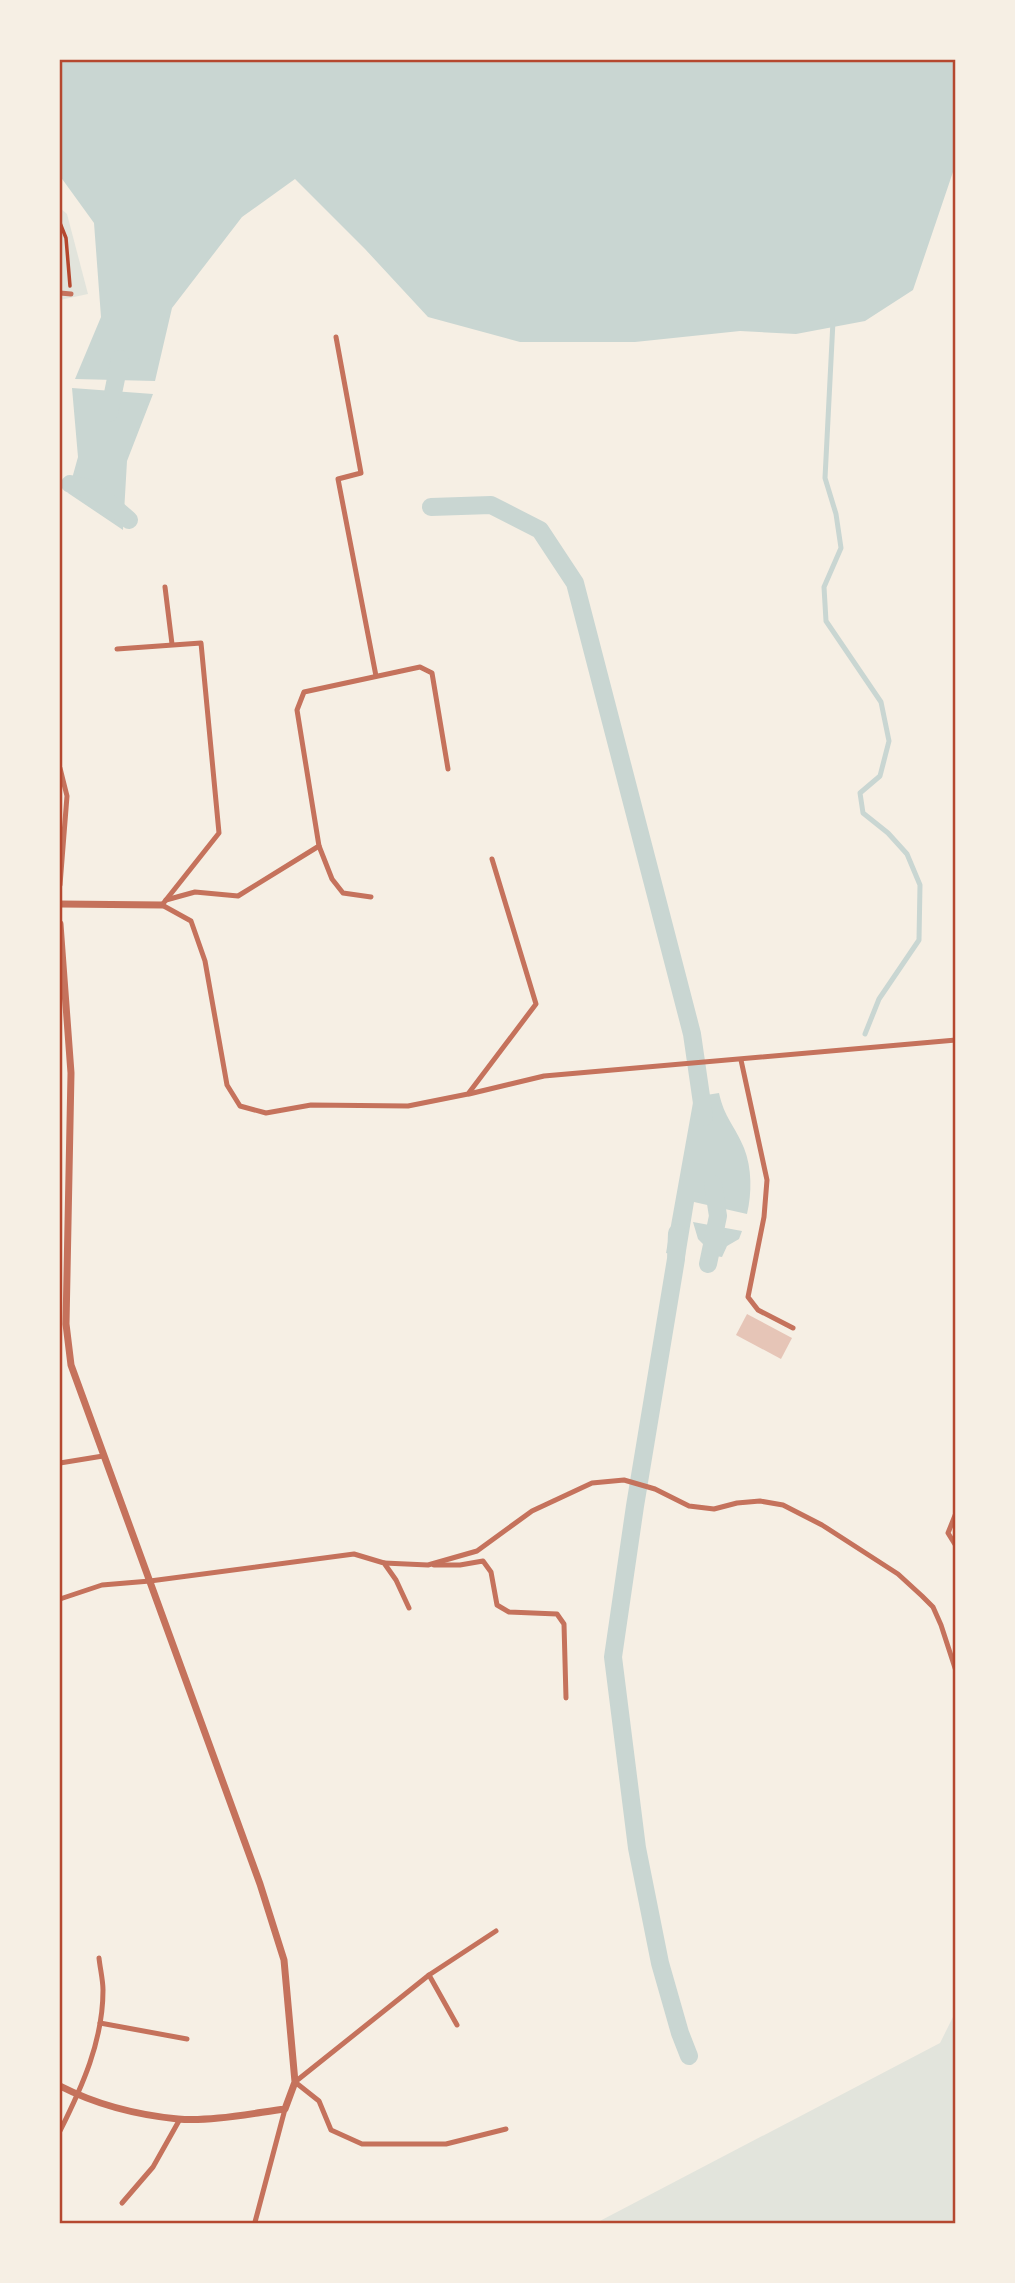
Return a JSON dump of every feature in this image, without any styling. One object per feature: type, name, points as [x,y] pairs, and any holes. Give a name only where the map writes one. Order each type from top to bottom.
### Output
[{"type":"street","points":[[60,904],[164,902]]},
{"type":"street","points":[[60,924],[71,1073],[66,1324],[71,1365],[260,1884],[284,1960],[295,2082],[285,2109],[180,2119],[130,2110],[78,2095],[60,2086]]},
{"type":"lane","points":[[60,293],[71,294]]},
{"type":"lane","points":[[336,337],[361,473],[338,479],[376,676]]},
{"type":"lane","points":[[164,587],[172,644]]},
{"type":"lane","points":[[117,649],[201,643],[219,833],[164,902]]},
{"type":"lane","points":[[371,897],[343,893],[332,878],[320,846],[297,710],[304,692],[420,667],[432,673],[448,769]]},
{"type":"lane","points":[[60,768],[67,796],[60,884]]},
{"type":"lane","points":[[164,902],[195,892],[238,896],[320,846]]},
{"type":"lane","points":[[468,1094],[536,1004],[492,859]]},
{"type":"lane","points":[[164,902],[191,921],[205,961],[227,1086],[240,1106],[266,1113],[311,1105],[408,1106],[544,1076],[956,1040]]},
{"type":"lane","points":[[741,1060],[767,1180],[764,1217],[748,1297],[758,1310],[793,1328]]},
{"type":"lane","points":[[60,1463],[103,1456]]},
{"type":"lane","points":[[428,1565],[477,1551],[532,1511],[592,1483],[624,1480],[656,1489],[689,1506],[714,1509],[737,1503],[783,1505],[822,1525],[898,1574],[922,1596],[933,1607],[942,1625],[956,1671]]},
{"type":"lane","points":[[956,1513],[948,1533],[956,1546]]},
{"type":"lane","points":[[60,1599],[102,1586],[354,1555],[384,1563],[460,1565],[483,1561],[491,1572],[498,1605],[509,1612],[557,1614],[564,1624],[566,1699]]},
{"type":"lane","points":[[384,1563],[396,1580],[409,1608]]},
{"type":"lane","points":[[496,1931],[429,1975],[295,2082],[319,2101],[331,2130],[362,2144],[446,2144],[506,2129]]},
{"type":"lane","points":[[60,2131],[94,2054],[103,1989],[99,1958]]},
{"type":"lane","points":[[429,1975],[457,2025]]},
{"type":"lane","points":[[100,2023],[187,2039]]},
{"type":"lane","points":[[255,2222],[285,2109]]},
{"type":"lane","points":[[122,2203],[153,2167],[180,2119]]},
{"type":"path","points":[[60,223],[66,238],[71,294]]},
{"type":"shaded area","points":[[60,60],[955,60],[955,166],[913,290],[865,321],[796,334],[740,331],[635,342],[520,342],[428,317],[295,179],[242,217],[172,308],[155,381],[75,379],[101,317],[94,223],[60,176]]},
{"type":"shaded area","points":[[60,208],[67,214],[88,294],[60,300]]},
{"type":"shaded area","points":[[72,388],[153,394],[127,461],[123,530],[68,493],[78,457]]},
{"type":"shaded area","points":[[719,1093],[749,1164],[750,1198],[747,1214],[694,1202],[685,1257],[666,1253],[694,1097]]},
{"type":"shaded area","points":[[693,1222],[742,1231],[739,1239],[727,1246],[722,1257],[703,1254],[703,1244],[698,1239]]},
{"type":"shaded area","points":[[955,2013],[955,2223],[596,2223],[940,2043]]},
{"type":"building","points":[[747,1314],[792,1338],[781,1359],[736,1335]]},
{"type":"waterway","points":[[833,321],[825,478],[836,514],[841,548],[824,587],[826,621],[881,702],[889,741],[880,776],[860,793],[863,813],[888,833],[907,854],[920,885],[919,940],[879,999],[865,1034]]},
{"type":"waterway","points":[[109,413],[120,359]]},
{"type":"waterway","points":[[70,484],[93,489],[129,520]]},
{"type":"waterway","points":[[431,507],[491,505],[540,530],[575,583],[692,1034],[704,1117]]},
{"type":"waterway","points":[[708,1264],[718,1216],[713,1184]]},
{"type":"waterway","points":[[677,1233],[676,1259],[613,1657],[637,1848],[660,1963],[689,2056]]}]
